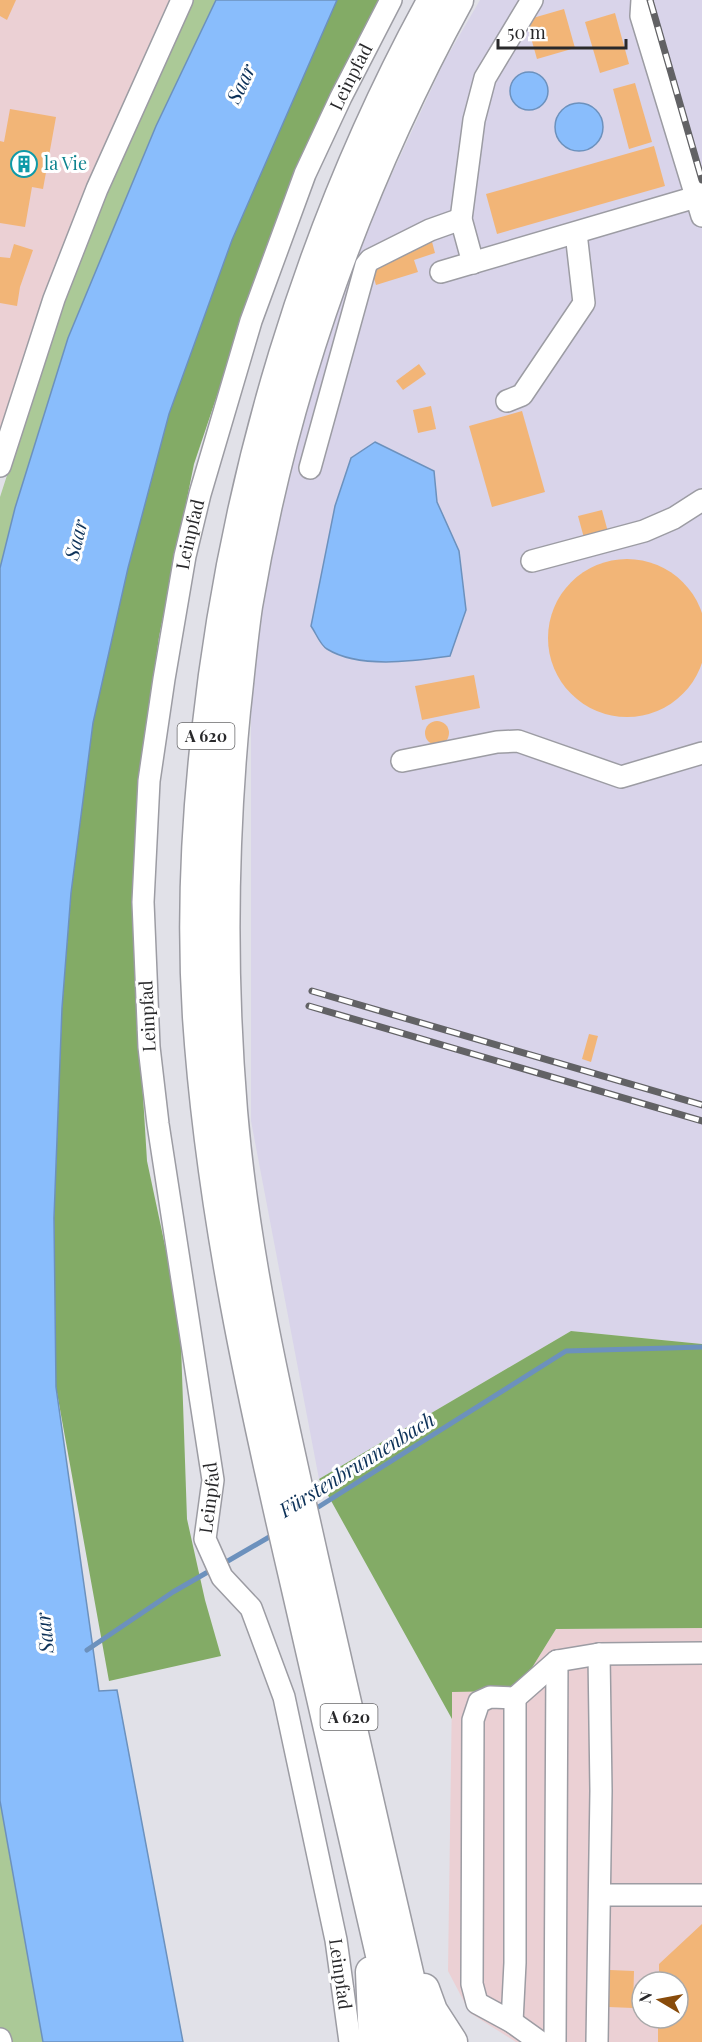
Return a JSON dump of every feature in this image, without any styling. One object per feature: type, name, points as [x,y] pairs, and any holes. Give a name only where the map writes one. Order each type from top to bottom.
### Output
[{"type":"highway","name":"A 620","points":[[424,2042],[379,1896],[288,1500],[233,1290],[206,1112],[198,1013],[195,927],[201,786],[224,608],[253,468],[275,382],[296,314],[354,164],[410,42],[433,0]]},
{"type":"highway","name":"A 620","points":[[288,1500],[255,1289],[232,1113],[226,1011],[225,872],[228,785],[246,611],[258,546],[294,394],[324,304],[374,173],[429,54],[458,0]]},
{"type":"highway","name":"A 620","points":[[379,1896],[401,2042]]},
{"type":"highway","points":[[374,2042],[379,1896]]},
{"type":"highway","points":[[379,1896],[432,2012],[452,2042]]},
{"type":"lane","points":[[0,466],[54,299],[97,189],[182,0]]},
{"type":"lane","name":"Leinpfad","points":[[350,2042],[336,1940],[284,1697],[251,1608],[218,1569],[205,1539],[213,1480],[158,1124],[149,1047],[143,902],[149,781],[185,556],[200,494],[251,321],[305,174],[391,0]]},
{"type":"lane","points":[[473,263],[461,219],[474,120],[486,78],[532,0]]},
{"type":"lane","points":[[441,272],[576,233],[699,206],[641,16],[642,0]]},
{"type":"lane","points":[[310,468],[366,265],[370,260],[430,230],[461,219]]},
{"type":"lane","points":[[507,401],[522,395],[584,303],[576,233]]},
{"type":"lane","points":[[532,561],[644,531],[674,518],[702,500]]},
{"type":"lane","points":[[402,761],[497,742],[518,741],[621,777],[702,753]]},
{"type":"lane","points":[[540,2042],[512,2022],[477,2003],[472,1984],[473,1720],[479,1702],[490,1696],[515,1698],[557,1661],[599,1654],[702,1653]]},
{"type":"lane","points":[[597,2042],[600,1895],[599,1654]]},
{"type":"lane","points":[[555,2042],[557,1661]]},
{"type":"lane","points":[[512,2022],[515,1698]]},
{"type":"lane","points":[[600,1895],[702,1895]]},
{"type":"shaded area","points":[[0,0],[169,0],[125,100],[45,295],[0,432]]},
{"type":"shaded area","points":[[480,0],[702,0],[702,1344],[571,1331],[319,1479],[251,1121],[251,667],[282,508],[318,358],[378,204],[444,62]]},
{"type":"shaded area","points":[[702,1628],[702,2042],[516,2042],[470,2013],[448,1971],[452,1692],[530,1671],[556,1629]]},
{"type":"green space","points":[[192,0],[216,0],[156,126],[68,338],[15,508],[0,568],[0,497],[63,302],[106,193]]},
{"type":"green space","points":[[337,0],[384,0],[243,318],[194,464],[159,637],[137,795],[133,933],[147,1161],[180,1316],[187,1519],[205,1600],[221,1656],[109,1681],[56,1387],[54,1218],[62,1008],[71,893],[93,723],[128,568],[169,414],[232,240]]},
{"type":"green space","points":[[571,1331],[702,1344],[702,1628],[556,1629],[530,1671],[505,1691],[452,1692],[452,1719],[319,1479]]},
{"type":"green space","points":[[0,1801],[43,2042],[0,2042]]},
{"type":"water","name":"Saar","points":[[216,0],[337,0],[232,240],[169,414],[128,568],[93,723],[71,893],[62,1008],[54,1218],[56,1387],[99,1691],[117,1690],[183,2042],[43,2042],[0,1801],[0,568],[15,508],[68,338],[156,126]]},
{"type":"water","points":[[529,72],[543,77],[548,91],[543,105],[529,110],[515,105],[510,91],[515,77]]},
{"type":"water","points":[[579,103],[596,110],[603,127],[596,144],[579,151],[562,144],[555,127],[562,110]]},
{"type":"water","points":[[375,442],[434,471],[437,502],[459,551],[466,610],[450,656],[387,662],[355,659],[327,649],[311,626],[335,506],[351,458]]},
{"type":"building","points":[[0,0],[16,0],[7,20],[0,16]]},
{"type":"building","points":[[564,9],[575,48],[537,59],[526,20]]},
{"type":"building","points":[[615,13],[629,64],[600,73],[585,22]]},
{"type":"building","points":[[635,83],[652,142],[629,149],[613,89]]},
{"type":"building","name":"la Vie","points":[[10,109],[56,117],[43,189],[32,187],[25,227],[0,223],[0,141],[4,142]]},
{"type":"building","points":[[654,146],[665,186],[497,234],[486,194]]},
{"type":"building","points":[[431,238],[435,253],[414,260],[418,272],[376,285],[370,265],[411,252],[409,245]]},
{"type":"building","points":[[14,244],[33,250],[20,287],[17,306],[0,303],[0,257],[10,258]]},
{"type":"building","points":[[419,364],[426,374],[403,390],[396,381]]},
{"type":"building","points":[[431,406],[436,429],[418,433],[413,410]]},
{"type":"building","points":[[522,411],[545,492],[492,507],[469,426]]},
{"type":"building","points":[[602,510],[608,532],[584,538],[578,516]]},
{"type":"building","points":[[627,559],[657,565],[671,572],[683,582],[693,594],[700,608],[706,638],[700,668],[693,682],[683,694],[671,704],[657,711],[627,717],[597,711],[583,704],[571,694],[561,682],[554,668],[548,638],[554,608],[561,594],[571,582],[583,572],[597,565]]},
{"type":"building","points":[[474,675],[480,708],[422,720],[415,686]]},
{"type":"building","points":[[437,721],[442,722],[448,728],[448,738],[442,744],[437,745],[432,744],[426,738],[425,733],[426,728],[432,722]]},
{"type":"building","points":[[589,1034],[598,1036],[591,1062],[582,1059]]},
{"type":"building","points":[[702,1924],[702,2042],[658,2042],[658,2030],[690,2030],[690,1970],[659,1970],[659,1964]]},
{"type":"building","points":[[610,1970],[630,1971],[630,2008],[609,2007]]},
{"type":"waterway","name":"Fürstenbrunnenbach","points":[[312,1511],[566,1351],[702,1347]]},
{"type":"waterway","name":"Fürstenbrunnenbach","points":[[221,1565],[276,1533]]},
{"type":"waterway","name":"Fürstenbrunnenbach","points":[[87,1650],[173,1592],[213,1569]]},
{"type":"railway","points":[[650,0],[702,180]]},
{"type":"railway","points":[[312,991],[702,1105]]},
{"type":"railway","points":[[309,1006],[702,1121]]},
{"type":"place","name":"la Vie","points":[[24,164]]}]
